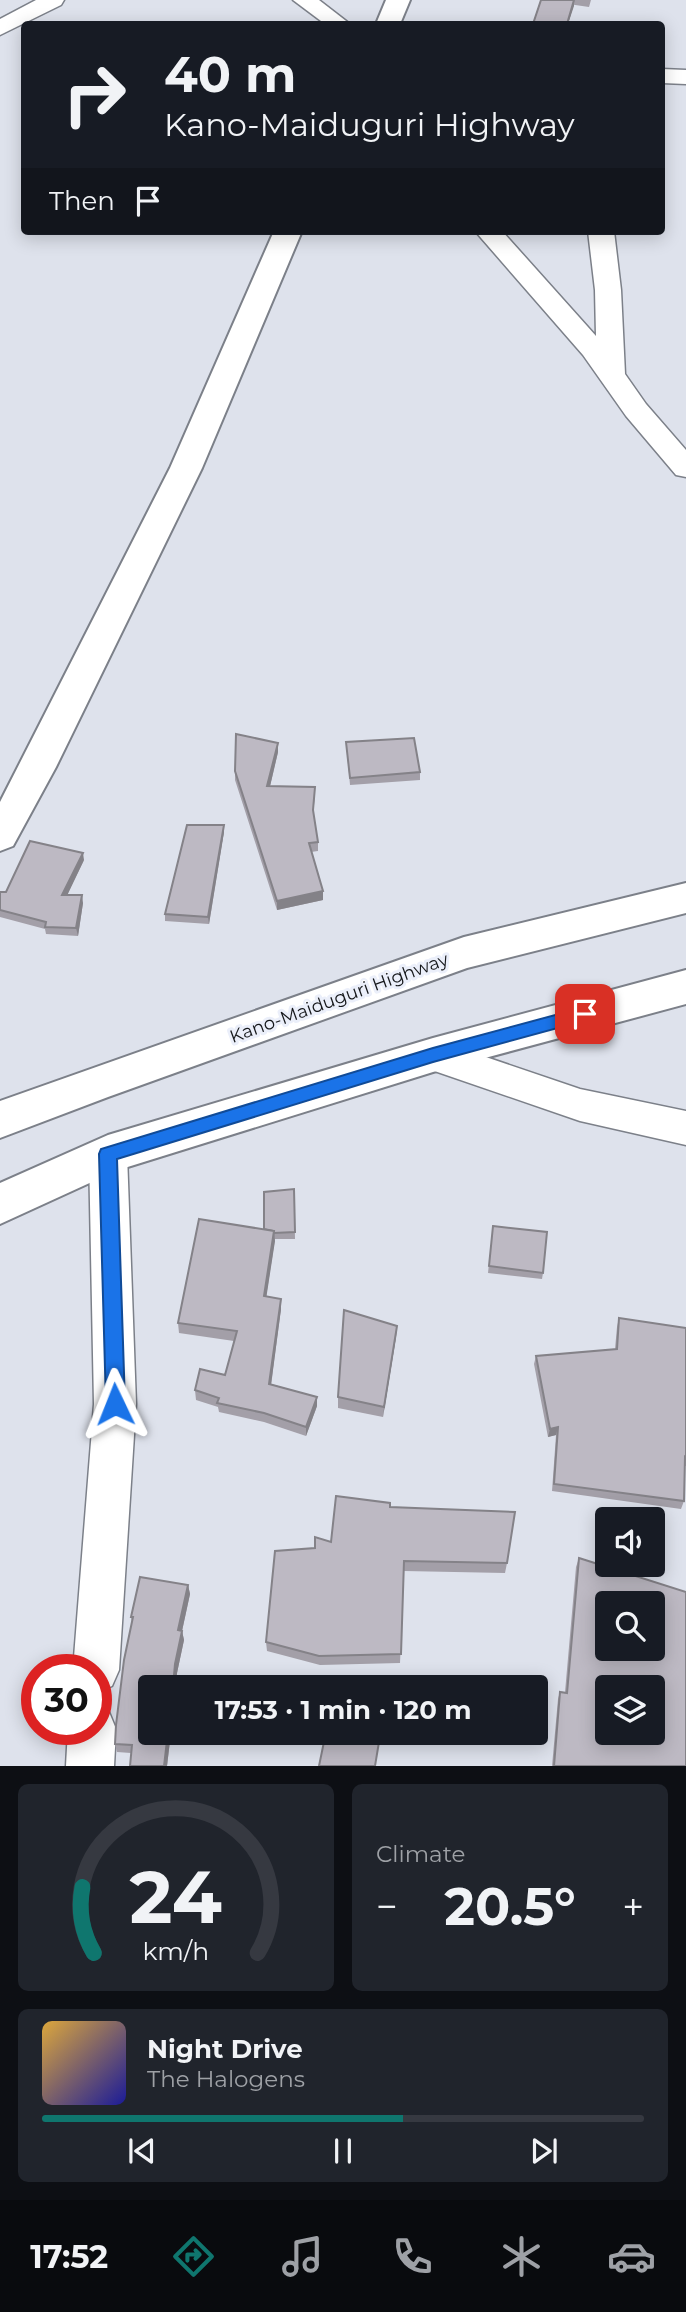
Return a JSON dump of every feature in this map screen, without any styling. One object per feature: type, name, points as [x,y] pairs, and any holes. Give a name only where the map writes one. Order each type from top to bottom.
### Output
[{"type":"main road","points":[[389,21],[398,0]]},
{"type":"main road","points":[[0,836],[38,768],[186,468],[286,235]]},
{"type":"main road","name":"Kano-Maiduguri Highway","points":[[0,1120],[93,1084],[464,953],[686,898]]},
{"type":"main road","points":[[0,1204],[108,1154],[433,1055],[686,987]]},
{"type":"street","points":[[1,27],[53,0]]},
{"type":"street","points":[[304,0],[336,21]]},
{"type":"street","points":[[1,27],[21,32]]},
{"type":"street","points":[[665,76],[686,77]]},
{"type":"street","points":[[492,235],[593,349],[636,410],[686,468]]},
{"type":"street","points":[[601,235],[608,290],[611,376]]},
{"type":"street","points":[[433,1055],[580,1105],[686,1128]]},
{"type":"street","points":[[97,1654],[115,1404],[108,1154]]},
{"type":"street","points":[[90,1766],[91,1745]]},
{"type":"building","points":[[541,0],[574,0],[568,21],[534,21]]},
{"type":"building","points":[[236,734],[278,743],[267,786],[315,787],[313,810],[318,842],[309,843],[323,891],[277,901],[235,771]]},
{"type":"building","points":[[414,738],[420,772],[350,778],[346,742]]},
{"type":"building","points":[[187,825],[224,825],[208,917],[165,914]]},
{"type":"building","points":[[30,841],[83,853],[62,895],[82,895],[76,928],[45,927],[46,922],[0,910],[0,892],[6,892]]},
{"type":"building","points":[[294,1189],[295,1232],[274,1233],[264,1229],[264,1192]]},
{"type":"building","points":[[199,1219],[274,1231],[264,1296],[281,1299],[269,1384],[317,1397],[306,1427],[264,1413],[217,1403],[219,1398],[195,1390],[200,1369],[225,1375],[237,1331],[178,1323]]},
{"type":"building","points":[[493,1226],[547,1232],[543,1273],[489,1266]]},
{"type":"building","points":[[344,1310],[397,1326],[384,1407],[338,1397]]},
{"type":"building","points":[[619,1318],[686,1328],[684,1501],[554,1484],[558,1427],[550,1429],[536,1356],[617,1349]]},
{"type":"building","points":[[336,1496],[390,1503],[390,1507],[515,1512],[507,1563],[404,1561],[401,1654],[319,1656],[266,1642],[275,1551],[315,1548],[315,1537],[331,1542]]},
{"type":"building","points":[[579,1558],[595,1563],[595,1577],[639,1577],[686,1592],[686,1766],[554,1766],[560,1692],[567,1693]]},
{"type":"building","points":[[140,1577],[188,1585],[178,1630],[182,1631],[174,1675],[138,1675],[138,1745],[166,1745],[164,1766],[130,1766],[132,1745],[115,1744],[131,1617]]},
{"type":"building","points":[[323,1745],[378,1745],[375,1766],[319,1766]]},
{"type":"route","points":[[115,1404],[108,1154],[433,1055],[585,1014]]}]
